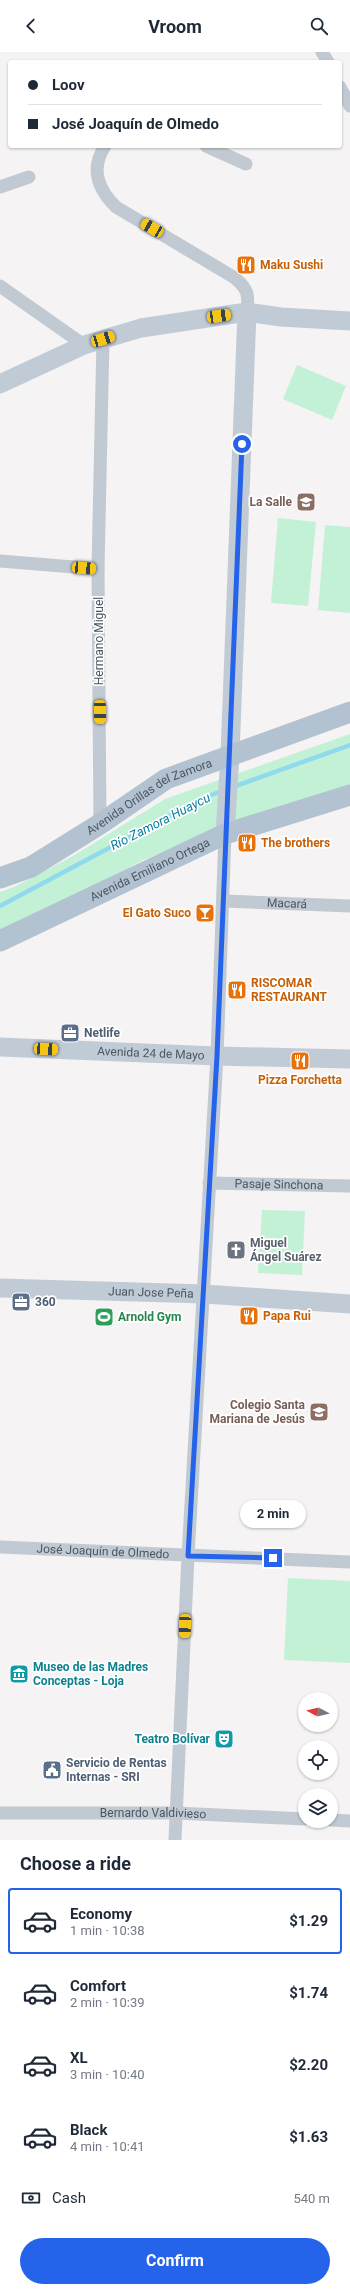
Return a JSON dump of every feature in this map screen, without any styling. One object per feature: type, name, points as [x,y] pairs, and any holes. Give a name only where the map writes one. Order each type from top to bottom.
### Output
[{"type":"main road","name":"Avenida Orillas del Zamora","points":[[0,878],[32,867],[100,824],[166,779],[350,712]]},
{"type":"main road","name":"Avenida Emiliano Ortega","points":[[0,941],[225,834],[350,795]]},
{"type":"street","points":[[342,91],[350,106]]},
{"type":"street","points":[[104,148],[100,153],[96,168],[97,180],[106,198],[116,207],[235,278],[245,286],[248,294],[217,1056],[209,1183],[205,1294],[188,1556],[175,1840]]},
{"type":"street","points":[[210,148],[246,164]]},
{"type":"street","points":[[0,187],[29,177]]},
{"type":"street","points":[[0,286],[84,345]]},
{"type":"street","points":[[0,384],[84,345],[141,328],[247,312],[281,317],[350,321]]},
{"type":"street","name":"Hermano Miguel","points":[[100,824],[98,569],[103,339]]},
{"type":"street","points":[[0,561],[98,569]]},
{"type":"street","name":"Macará","points":[[224,901],[350,906]]},
{"type":"street","name":"Avenida 24 de Mayo","points":[[0,1047],[217,1056],[350,1059]]},
{"type":"street","name":"Pasaje Sinchona","points":[[209,1183],[350,1186]]},
{"type":"street","name":"Juan Jose Peña","points":[[0,1288],[205,1294],[350,1304]]},
{"type":"street","name":"José Joaquín de Olmedo","points":[[0,1546],[188,1556],[350,1562]]},
{"type":"street","name":"Bernardo Valdivieso","points":[[0,1813],[176,1813],[298,1819]]},
{"type":"street","points":[[338,1820],[350,1821]]},
{"type":"green space","points":[[297,365],[346,386],[332,420],[283,399]]},
{"type":"green space","points":[[278,518],[316,522],[308,606],[271,603]]},
{"type":"green space","points":[[325,525],[350,527],[350,613],[318,610]]},
{"type":"green space","points":[[350,734],[350,786],[143,860],[22,926],[0,933],[0,892],[14,887],[73,856],[165,799]]},
{"type":"green space","points":[[262,1210],[305,1211],[302,1275],[258,1273]]},
{"type":"green space","points":[[288,1578],[350,1581],[350,1663],[284,1660]]},
{"type":"waterway","name":"Río Zamora Huaycu","points":[[233,787],[350,745]]},
{"type":"waterway","name":"Río Zamora Huaycu","points":[[0,906],[201,799],[222,791]]},
{"type":"place","name":"Maku Sushi","points":[[246,265]]},
{"type":"place","name":"La Salle","points":[[306,502]]},
{"type":"place","name":"The brothers","points":[[247,843]]},
{"type":"place","name":"El Gato Suco","points":[[205,913]]},
{"type":"place","name":"RISCOMAR RESTAURANT","points":[[237,990]]},
{"type":"place","name":"Netlife","points":[[70,1033]]},
{"type":"place","name":"Pizza Forchetta","points":[[300,1061]]},
{"type":"place","name":"Miguel Ángel Suárez","points":[[236,1250]]},
{"type":"place","name":"360","points":[[21,1302]]},
{"type":"place","name":"Papa Rui","points":[[249,1316]]},
{"type":"place","name":"Arnold Gym","points":[[104,1317]]},
{"type":"place","name":"Colegio Santa Mariana de Jesús","points":[[319,1412]]},
{"type":"place","name":"Museo de las Madres Conceptas - Loja","points":[[19,1674]]},
{"type":"place","name":"Teatro Bolívar","points":[[224,1739]]},
{"type":"place","name":"Servicio de Rentas Internas - SRI","points":[[52,1770]]},
{"type":"route","points":[[242,444],[217,1056],[209,1183],[205,1294],[188,1556],[273,1558]]}]
